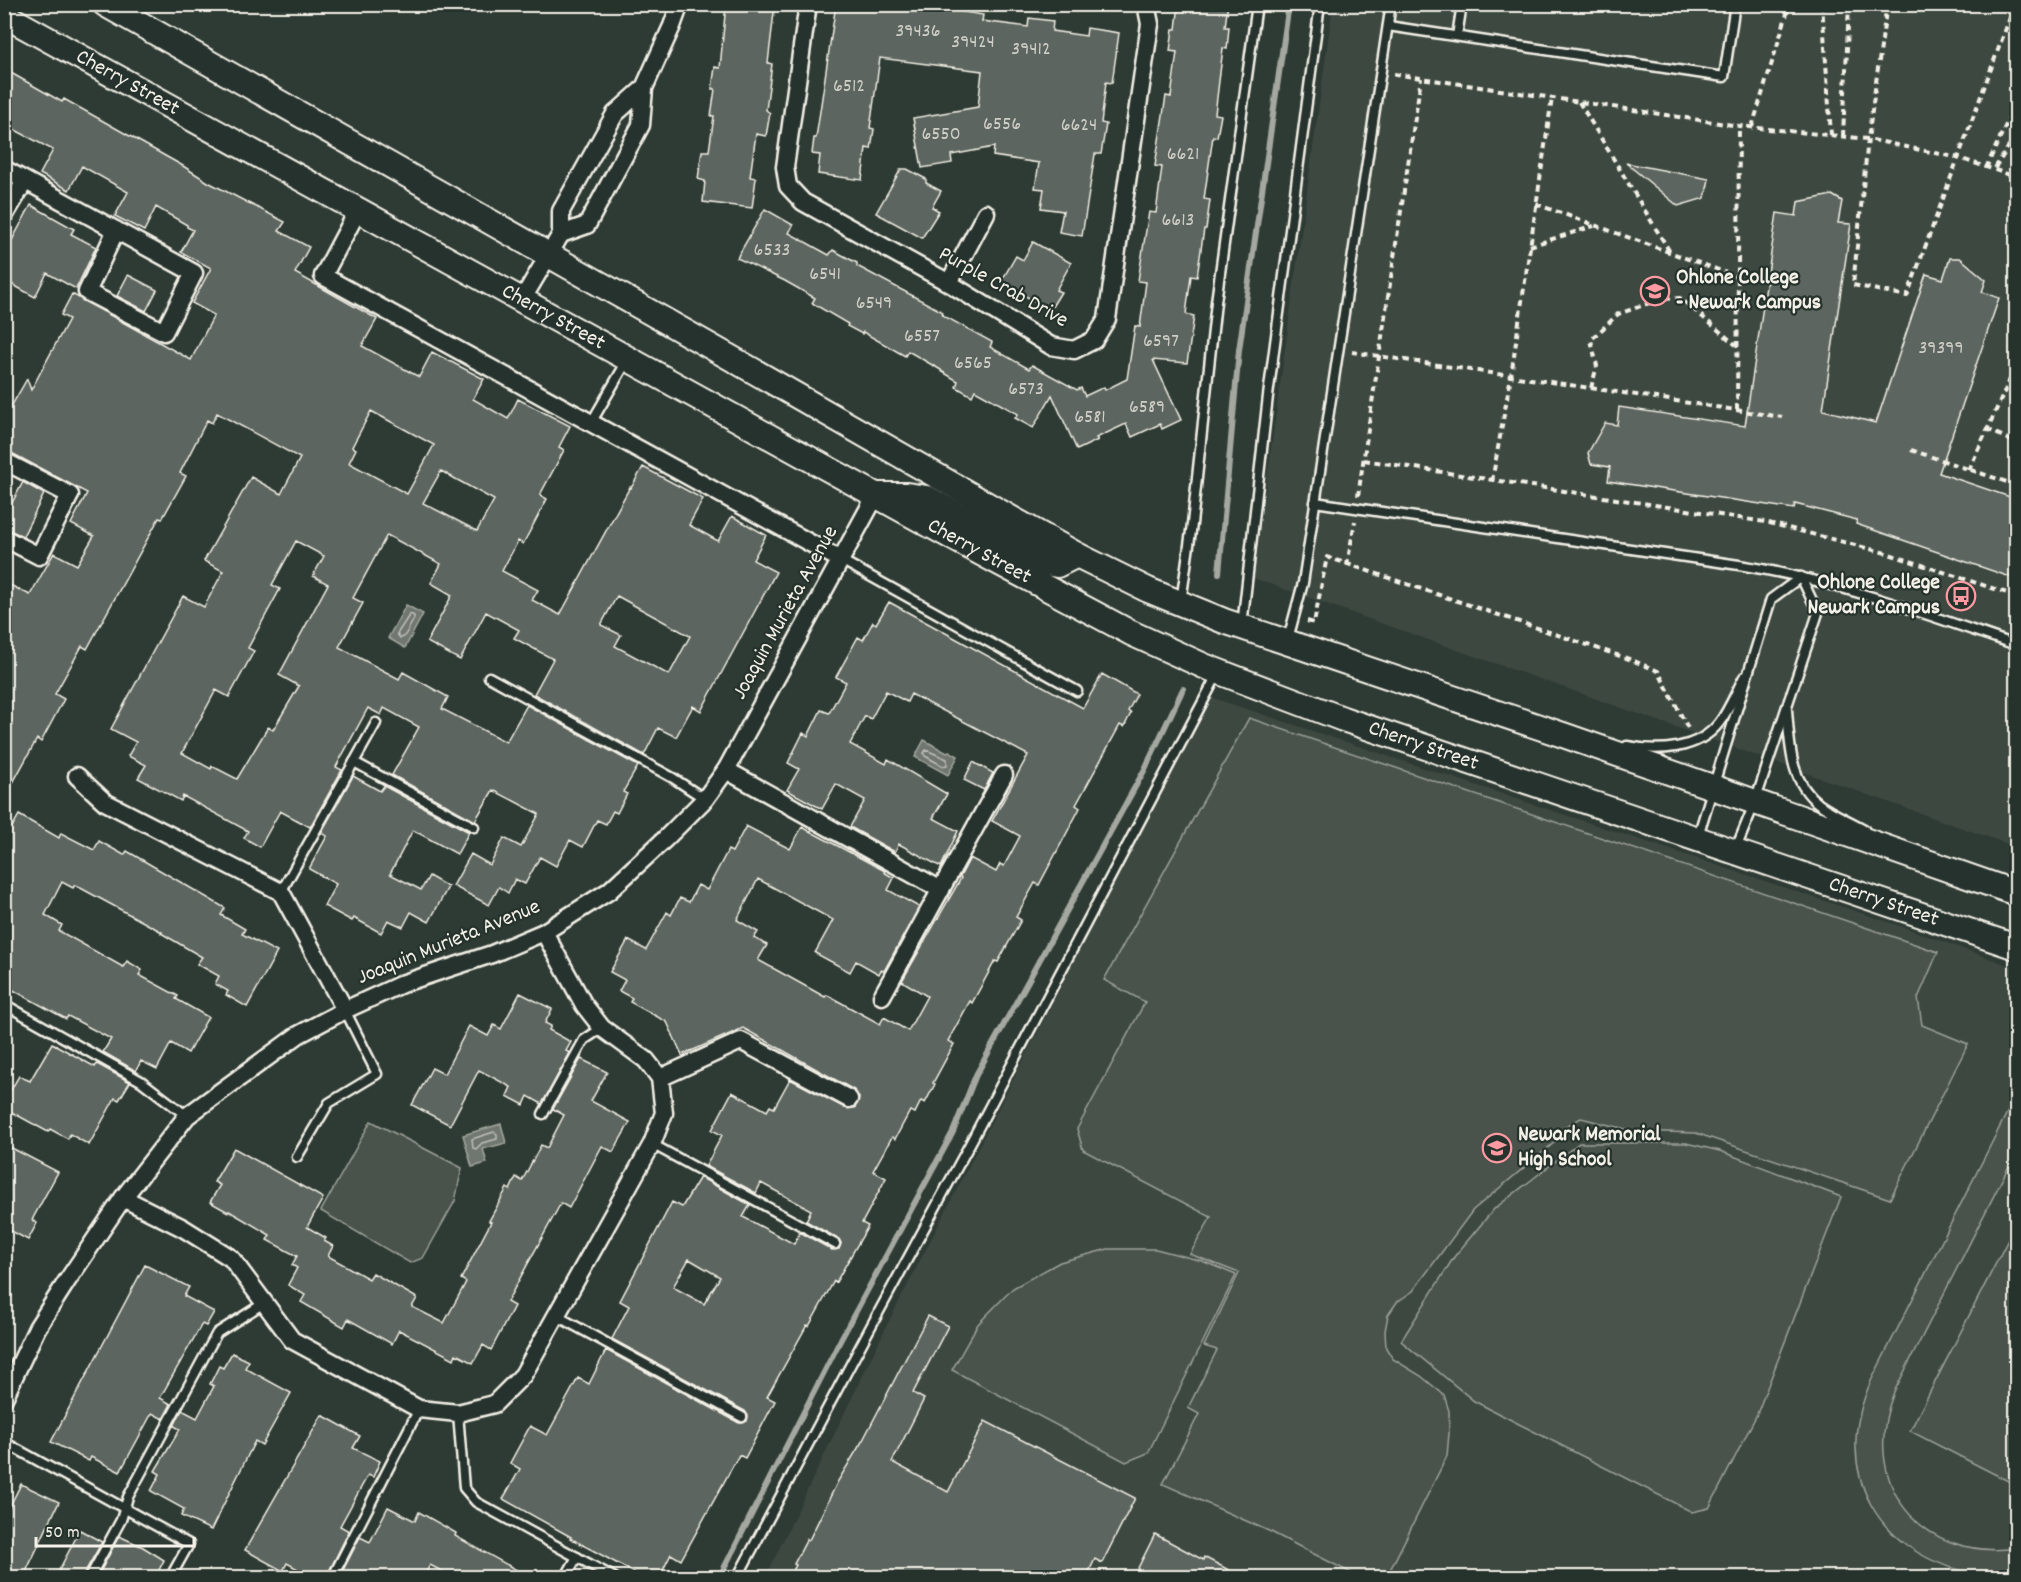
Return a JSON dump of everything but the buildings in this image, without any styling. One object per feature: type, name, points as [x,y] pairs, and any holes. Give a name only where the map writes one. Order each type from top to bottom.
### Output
[{"type":"main road","name":"Cherry Street","points":[[105,4],[1077,555],[1148,590],[1242,627],[1566,736],[2016,893]]},
{"type":"main road","name":"Cherry Street","points":[[4,15],[1131,633],[1219,672],[1343,718],[2016,947]]},
{"type":"main road","points":[[876,495],[907,495],[927,498],[1045,563],[1057,565],[1077,555]]},
{"type":"street","points":[[561,234],[586,225],[640,125],[644,88],[680,4]]},
{"type":"street","name":"Purple Crab Drive","points":[[808,4],[785,167],[788,186],[803,202],[949,284],[1051,346],[1074,350],[1094,340],[1107,319],[1150,24],[1146,4]]},
{"type":"street","points":[[522,300],[561,234],[561,211],[615,114],[644,88]]},
{"type":"street","points":[[4,169],[25,181],[116,230],[194,273],[164,332],[87,292],[116,230]]},
{"type":"street","points":[[4,216],[25,181]]},
{"type":"street","points":[[357,210],[323,276],[841,560]]},
{"type":"street","points":[[949,284],[986,213]]},
{"type":"street","points":[[4,461],[70,495],[39,556],[4,538]]},
{"type":"street","name":"Joaquin Murieta Avenue","points":[[4,1398],[37,1328],[123,1198],[187,1116],[298,1035],[345,1010],[404,983],[492,954],[544,932],[609,891],[705,799],[726,770],[876,495]]},
{"type":"street","points":[[726,770],[941,890]]},
{"type":"street","points":[[882,996],[1004,775]]},
{"type":"street","points":[[76,776],[105,801],[281,892],[345,1010]]},
{"type":"street","points":[[123,1198],[183,1228],[231,1258],[292,1340],[419,1409],[458,1413],[494,1404],[523,1375],[652,1144],[664,1113],[660,1078],[646,1060],[602,1028],[584,1005],[544,932]]},
{"type":"street","points":[[660,1078],[741,1041],[849,1099]]},
{"type":"lane","points":[[1181,603],[1192,524],[1216,302],[1257,4]]},
{"type":"lane","points":[[1242,627],[1269,396],[1320,4]]},
{"type":"lane","points":[[1287,642],[1303,583],[1391,4]]},
{"type":"lane","points":[[1456,36],[1462,4]]},
{"type":"lane","points":[[1388,26],[1724,77],[1735,4]]},
{"type":"lane","points":[[591,423],[628,359]]},
{"type":"lane","points":[[1315,502],[1738,565],[1801,578],[1882,599],[2016,645]]},
{"type":"lane","points":[[841,560],[1077,691]]},
{"type":"lane","points":[[1697,838],[1771,599],[1801,578]]},
{"type":"lane","points":[[1735,851],[1755,802],[1818,613],[1801,578]]},
{"type":"lane","points":[[1566,736],[1659,750],[1695,741],[1719,723],[1753,661]]},
{"type":"lane","points":[[737,1578],[1219,672]]},
{"type":"lane","points":[[489,677],[673,778],[705,799]]},
{"type":"lane","points":[[1787,704],[1793,764],[1798,779],[1808,793],[1820,804],[1914,857]]},
{"type":"lane","points":[[281,892],[376,723]]},
{"type":"lane","points":[[354,762],[474,827]]},
{"type":"lane","points":[[4,1004],[141,1081],[187,1116]]},
{"type":"lane","points":[[297,1157],[329,1103],[377,1074],[345,1010]]},
{"type":"lane","points":[[543,1114],[584,1040],[602,1028]]},
{"type":"lane","points":[[652,1144],[835,1245]]},
{"type":"lane","points":[[92,1575],[121,1520],[128,1497],[217,1333],[264,1303]]},
{"type":"lane","points":[[557,1316],[742,1417]]},
{"type":"lane","points":[[332,1578],[419,1409]]},
{"type":"lane","points":[[458,1413],[464,1488],[476,1502],[615,1578]]},
{"type":"lane","points":[[4,1442],[189,1544],[170,1578]]},
{"type":"lane","points":[[565,1578],[577,1557]]},
{"type":"path","points":[[1752,127],[1790,4]]},
{"type":"path","points":[[1822,4],[1831,135]]},
{"type":"path","points":[[1843,136],[1849,4]]},
{"type":"path","points":[[1887,4],[1868,139],[1853,285],[1907,296],[2015,4]]},
{"type":"path","points":[[1381,72],[1739,126],[1868,139],[1959,158],[1986,168],[1995,168],[2016,177]]},
{"type":"path","points":[[1368,429],[1421,78]]},
{"type":"path","points":[[1492,481],[1511,376],[1552,98]]},
{"type":"path","points":[[1579,102],[1670,253]]},
{"type":"path","points":[[1986,168],[2016,103]]},
{"type":"path","points":[[1737,410],[1739,126]]},
{"type":"path","points":[[1995,168],[2016,135]]},
{"type":"path","points":[[1536,204],[1738,278]]},
{"type":"path","points":[[1530,246],[1595,225]]},
{"type":"path","points":[[1591,388],[1597,366],[1591,340],[1618,314],[1661,299],[1680,298],[1737,345]]},
{"type":"path","points":[[1338,350],[1782,417]]},
{"type":"path","points":[[1968,470],[2016,366]]},
{"type":"path","points":[[1987,429],[2016,443]]},
{"type":"path","points":[[1911,450],[2016,485]]},
{"type":"path","points":[[1364,460],[1765,522],[1886,553],[2016,596]]},
{"type":"path","points":[[1295,617],[1314,623],[1327,557],[1658,671],[1695,741]]},
{"type":"shaded area","name":"Ohlone College - Newark Campus","points":[[1333,5],[2016,5],[2016,847],[1253,578]]},
{"type":"shaded area","name":"Newark Memorial High School","points":[[1210,697],[1906,928],[2016,968],[2016,1577],[765,1578],[885,1329]]},
{"type":"shaded area","points":[[1249,718],[1938,952],[1918,998],[1922,1025],[1968,1044],[1890,1199],[1696,1133],[1634,1131],[1581,1118],[1564,1127],[1555,1142],[1473,1210],[1413,1291],[1397,1302],[1388,1315],[1385,1331],[1386,1348],[1393,1359],[1421,1376],[1444,1395],[1449,1411],[1449,1433],[1447,1456],[1388,1574],[1378,1577],[1359,1577],[1271,1532],[1163,1484],[1199,1414],[1188,1408],[1217,1350],[1204,1346],[1239,1273],[1190,1254],[1211,1217],[1083,1150],[1077,1129],[1145,1002],[1104,980]]},
{"type":"shaded area","points":[[2016,1095],[2016,1152],[1894,1392],[1885,1425],[1884,1457],[1891,1485],[1906,1509],[1926,1529],[1951,1542],[1982,1549],[2016,1548],[2016,1574],[1987,1574],[1958,1570],[1931,1560],[1907,1546],[1887,1527],[1871,1504],[1860,1478],[1856,1439],[1860,1413],[1871,1381]]},
{"type":"shaded area","points":[[371,1121],[462,1168],[455,1201],[423,1258],[410,1263],[321,1211]]},
{"type":"shaded area","points":[[1579,1143],[1686,1143],[1720,1151],[1841,1197],[1757,1414],[1709,1508],[1692,1512],[1474,1401],[1401,1341],[1454,1257],[1494,1209]]},
{"type":"shaded area","points":[[2016,1224],[2016,1485],[1910,1431]]},
{"type":"shaded area","points":[[1108,1249],[1156,1249],[1202,1261],[1236,1275],[1148,1453],[1126,1462],[952,1370],[978,1324],[1013,1288],[1060,1262]]},
{"type":"water","points":[[406,605],[423,614],[405,648],[388,638]]},
{"type":"water","points":[[924,740],[947,753],[949,751],[958,756],[948,775],[915,757]]},
{"type":"water","points":[[501,1124],[506,1143],[483,1149],[487,1163],[472,1167],[463,1135]]},
{"type":"waterway","points":[[1219,573],[1239,350],[1289,4]]},
{"type":"waterway","points":[[719,1578],[841,1339],[953,1132],[976,1075],[1145,769],[1183,689]]},
{"type":"place","name":"Ohlone College - Newark Campus","points":[[1655,291]]},
{"type":"place","name":"Ohlone College Newark Campus","points":[[1961,596]]},
{"type":"place","name":"Newark Memorial High School","points":[[1497,1148]]}]
